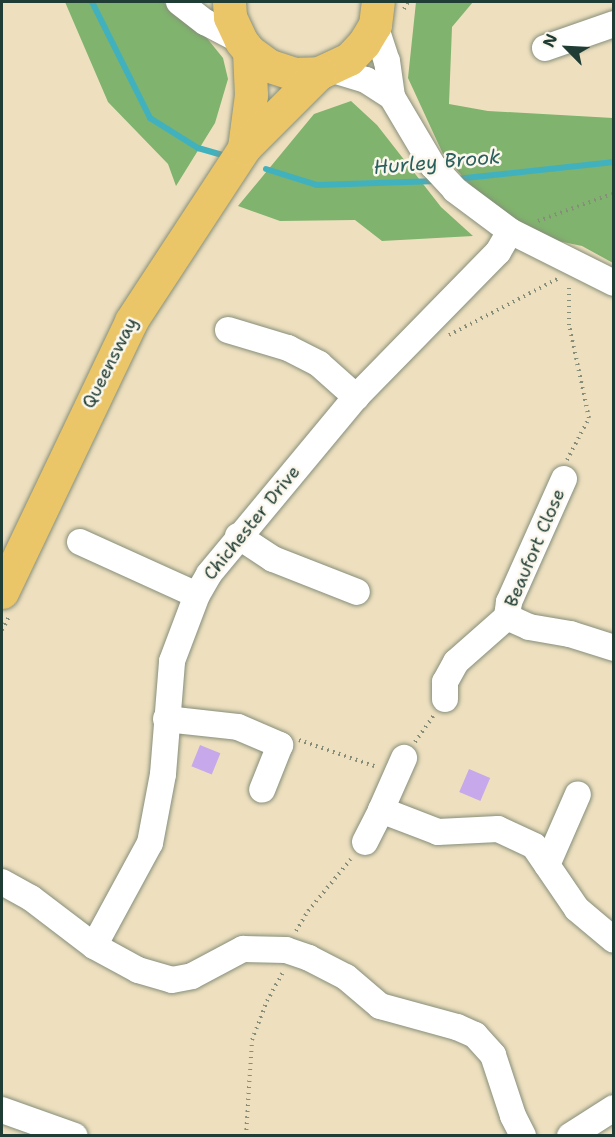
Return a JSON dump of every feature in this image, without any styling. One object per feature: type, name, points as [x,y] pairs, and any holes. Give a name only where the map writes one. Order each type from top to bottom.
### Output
[{"type":"main road","points":[[229,2],[230,17],[245,46],[251,95],[238,157]]},
{"type":"main road","points":[[238,157],[325,71],[349,59],[364,44],[380,10]]},
{"type":"main road","points":[[245,46],[270,66],[294,74],[325,71]]},
{"type":"main road","name":"Queensway","points":[[7,601],[131,321],[238,157]]},
{"type":"street","points":[[179,2],[245,46]]},
{"type":"street","points":[[380,10],[392,97],[437,170],[455,190],[510,231],[614,283]]},
{"type":"street","points":[[545,48],[614,24]]},
{"type":"street","points":[[325,71],[366,80],[392,97]]},
{"type":"street","name":"Chichester Drive","points":[[94,946],[150,843],[163,774],[172,661],[197,595],[209,574],[238,536],[356,397],[498,252],[510,231]]},
{"type":"street","points":[[228,330],[288,348],[319,364],[356,397]]},
{"type":"street","name":"Beaufort Close","points":[[445,691],[456,662],[507,617],[509,602],[564,473]]},
{"type":"street","points":[[238,536],[273,559],[357,592]]},
{"type":"street","points":[[80,542],[197,595]]},
{"type":"street","name":"Beaufort Close","points":[[507,617],[529,627],[570,634],[614,648]]},
{"type":"street","points":[[166,719],[238,727],[264,736],[280,745],[262,790]]},
{"type":"street","points":[[365,842],[386,812],[401,765]]},
{"type":"street","points":[[548,865],[578,794]]},
{"type":"street","points":[[386,812],[438,832],[498,829],[534,846],[577,909],[614,940]]},
{"type":"street","points":[[2,882],[31,898],[94,946],[138,970],[172,980],[192,976],[243,949],[290,952],[346,977],[380,1006],[457,1026],[475,1035],[494,1055],[513,1116],[523,1136]]},
{"type":"street","points":[[570,1136],[614,1108]]},
{"type":"street","points":[[2,1110],[75,1136]]},
{"type":"path","points":[[510,231],[614,194]]},
{"type":"path","points":[[442,338],[569,273],[569,325],[589,418],[564,473]]},
{"type":"path","points":[[2,630],[7,601]]},
{"type":"path","points":[[264,736],[275,730],[368,765],[401,765],[445,691]]},
{"type":"path","points":[[246,1136],[252,1040],[267,1001],[308,911],[365,842]]},
{"type":"green space","points":[[65,2],[163,2],[206,37],[223,58],[228,79],[215,123],[176,186],[168,164],[108,102]]},
{"type":"green space","points":[[416,2],[473,2],[452,27],[449,104],[488,111],[613,118],[613,263],[582,246],[510,231],[443,154],[408,78]]},
{"type":"green space","points":[[351,101],[377,125],[441,207],[473,236],[382,241],[355,220],[280,221],[238,206],[314,114]]},
{"type":"building","points":[[200,745],[220,753],[212,775],[191,766]]},
{"type":"building","points":[[469,769],[490,778],[480,801],[459,792]]},
{"type":"waterway","name":"Hurley Brook","points":[[92,2],[150,118],[198,148],[226,156]]},
{"type":"waterway","name":"Hurley Brook","points":[[456,179],[614,162]]},
{"type":"waterway","name":"Hurley Brook","points":[[266,169],[317,185],[437,181]]}]
